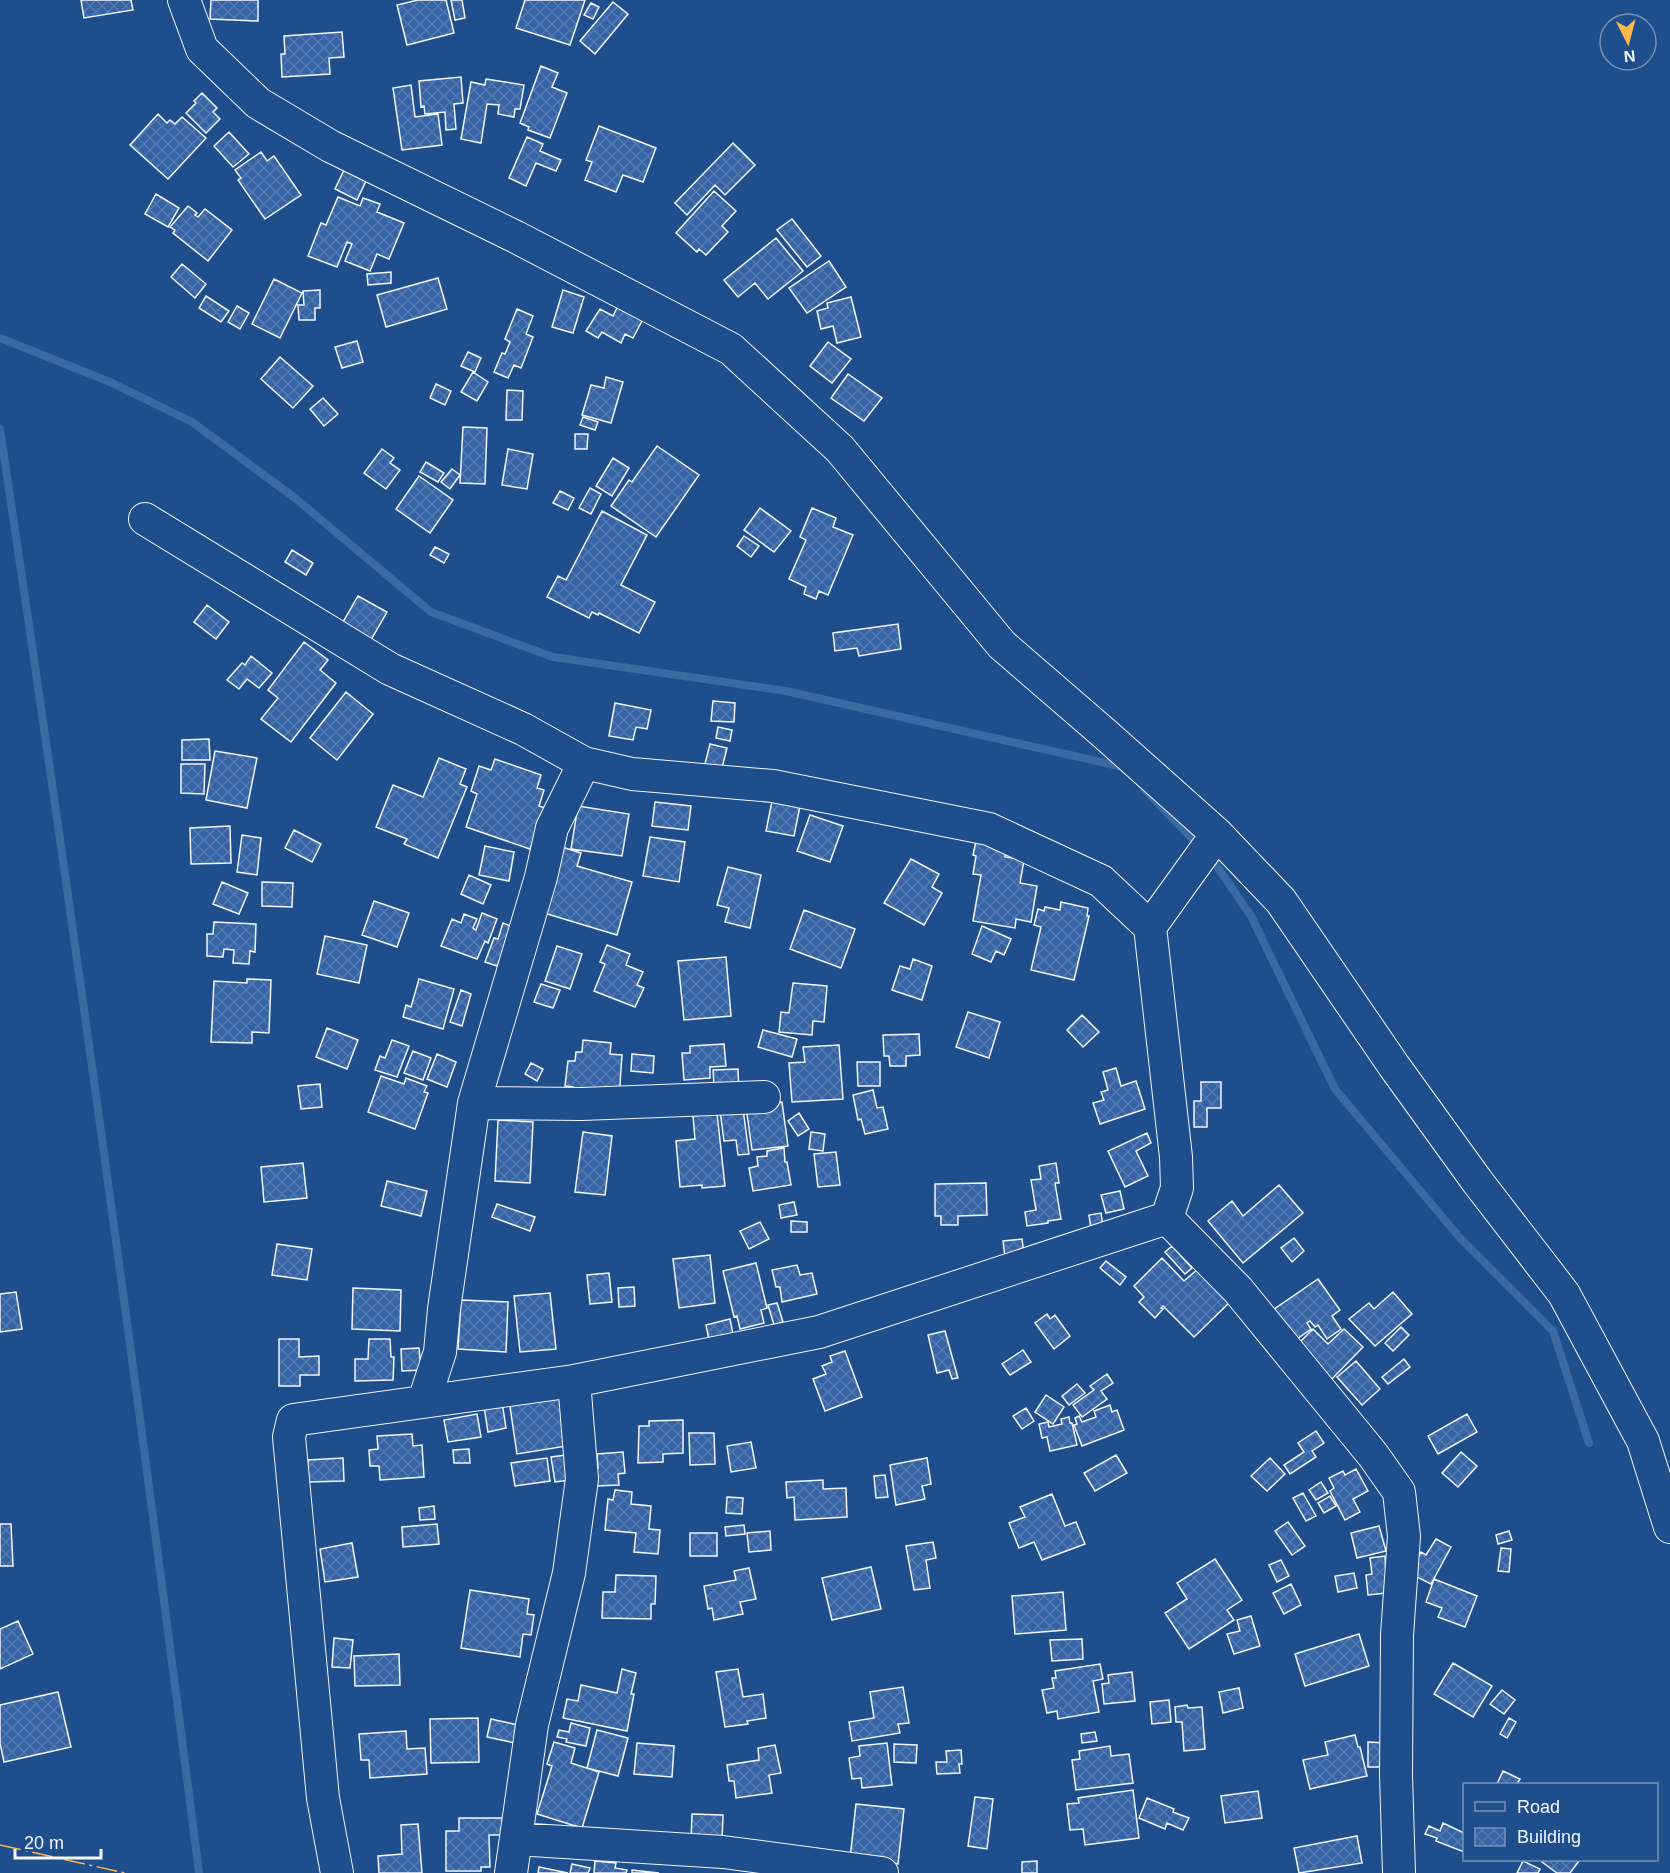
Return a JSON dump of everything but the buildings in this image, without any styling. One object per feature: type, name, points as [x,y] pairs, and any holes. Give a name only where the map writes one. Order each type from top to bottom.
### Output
[{"type":"street","points":[[183,0],[202,49],[258,103],[330,146],[516,237],[731,349],[840,449],[1002,645],[1105,734],[1213,841],[1281,901],[1470,1172],[1564,1294],[1643,1442],[1670,1527]]},
{"type":"street","points":[[145,519],[390,669],[523,729],[584,763],[632,774],[773,786],[989,829],[1101,881],[1153,922]]},
{"type":"street","points":[[424,1401],[440,1352],[444,1309],[474,1103],[541,877],[552,828],[584,763]]},
{"type":"street","points":[[1167,1218],[1177,1188],[1176,1157],[1153,922],[1213,841]]},
{"type":"street","points":[[474,1103],[582,1104],[764,1097]]},
{"type":"street","points":[[337,1873],[323,1798],[289,1437],[294,1420],[574,1381],[819,1332],[1167,1218]]},
{"type":"street","points":[[1167,1218],[1238,1290],[1373,1455],[1399,1492],[1404,1536],[1397,1635],[1396,1775],[1400,1873]]},
{"type":"street","points":[[511,1873],[532,1725],[569,1573],[582,1479],[574,1381]]},
{"type":"street","points":[[516,1839],[723,1852],[882,1873]]},
{"type":"waterway","points":[[0,338],[110,382],[192,422],[295,498],[431,612],[553,657],[786,691],[1123,767],[1126,771]]},
{"type":"waterway","points":[[0,429],[104,1151],[199,1873]]},
{"type":"waterway","points":[[1144,789],[1212,859],[1251,916],[1335,1089],[1460,1238],[1553,1331],[1589,1443]]},
{"type":"power","points":[[0,1845],[125,1873]]}]
